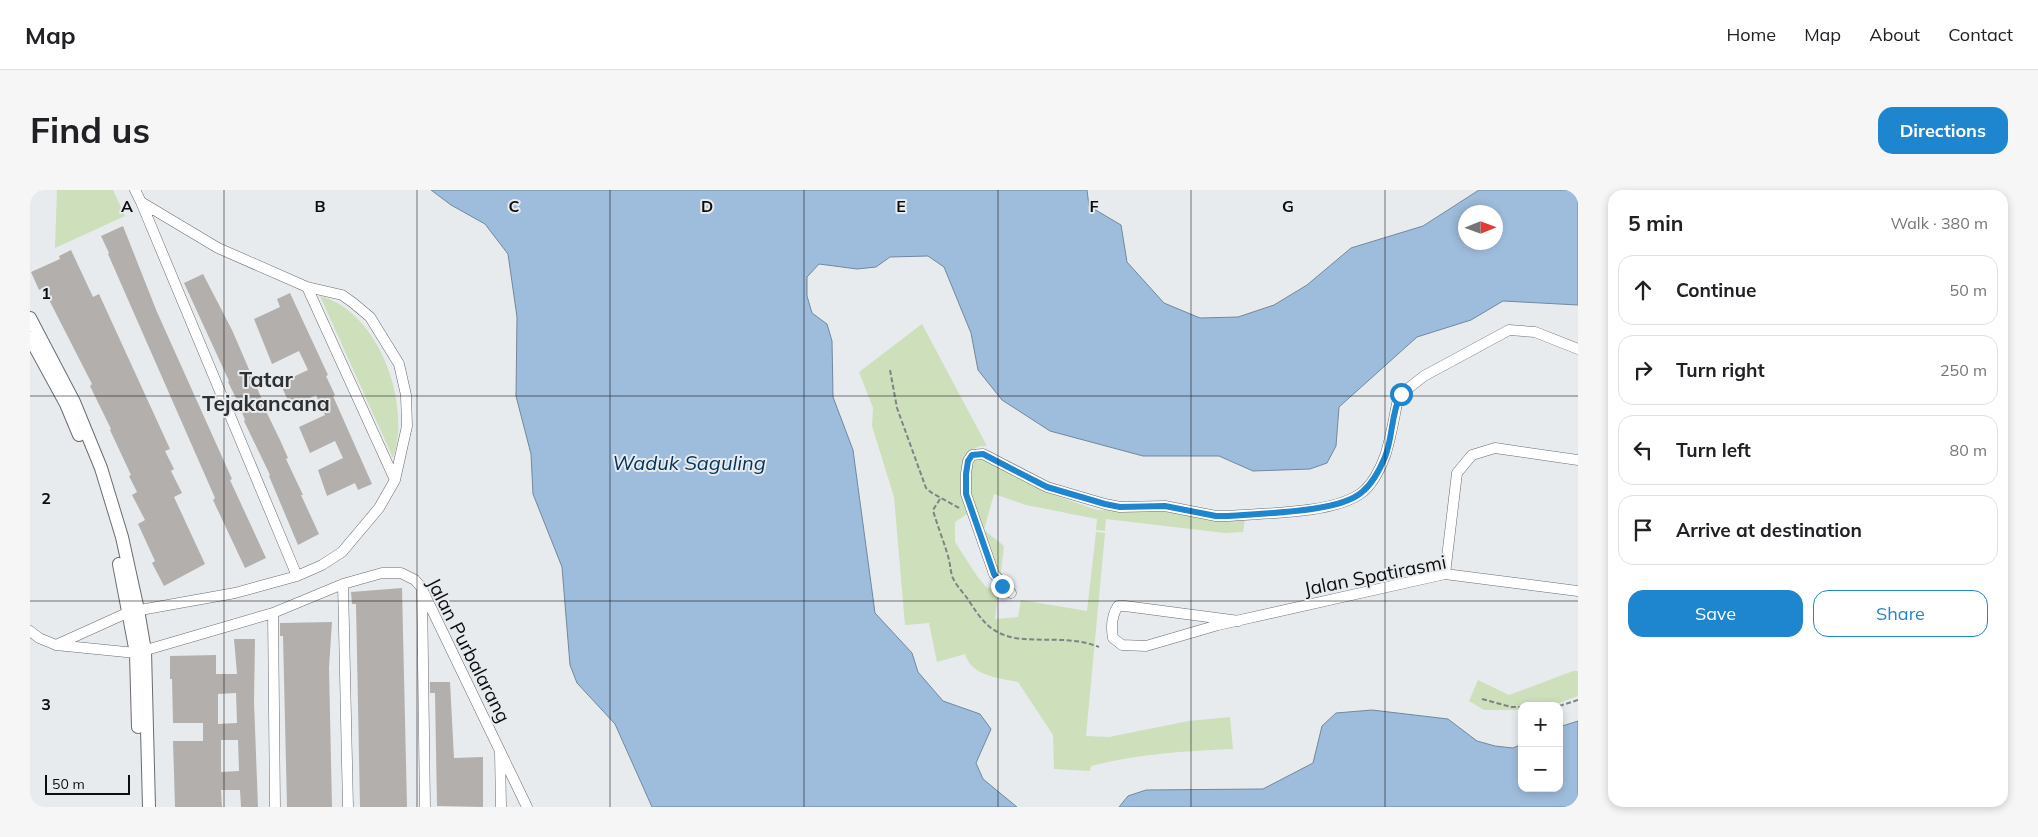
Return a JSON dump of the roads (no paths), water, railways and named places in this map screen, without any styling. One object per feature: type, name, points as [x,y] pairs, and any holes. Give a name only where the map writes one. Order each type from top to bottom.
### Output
[{"type":"street","points":[[135,190],[142,202],[297,576]]},
{"type":"street","points":[[56,645],[134,611],[235,593],[297,576],[322,565],[342,552],[380,508],[395,480],[407,426],[408,410],[399,364],[370,317],[342,295],[307,287],[218,248],[142,202]]},
{"type":"street","points":[[307,287],[395,480]]},
{"type":"street","points":[[30,318],[74,402],[101,468],[122,538],[140,652],[149,807]]},
{"type":"street","points":[[1011,593],[994,574],[966,494],[968,461],[972,455],[983,454],[1047,487],[1120,507],[1165,506],[1216,516],[1313,509],[1338,504],[1362,493],[1372,482],[1385,457],[1398,399],[1401,394],[1424,376],[1509,330],[1535,332],[1578,349]]},
{"type":"street","points":[[30,338],[66,404],[94,470],[134,611]]},
{"type":"street","points":[[1445,574],[1457,473],[1472,456],[1495,448],[1578,460]]},
{"type":"street","name":"Jalan Purbalarang","points":[[140,652],[273,613],[343,584],[382,573],[400,573],[415,580],[422,587],[527,807]]},
{"type":"street","name":"Jalan Spatirasmi","points":[[1239,621],[1118,606],[1115,611],[1112,628],[1113,638],[1122,645],[1146,646],[1239,621],[1445,574],[1578,591]]},
{"type":"street","points":[[343,584],[348,807]]},
{"type":"street","points":[[422,587],[425,807]]},
{"type":"street","points":[[273,613],[275,807]]},
{"type":"street","points":[[30,631],[39,638],[56,645],[140,652]]},
{"type":"street","points":[[140,652],[140,807]]},
{"type":"street","points":[[500,748],[501,807]]},
{"type":"water","name":"Waduk Saguling","points":[[431,190],[1087,190],[1089,206],[1121,225],[1127,262],[1164,303],[1200,318],[1238,317],[1274,305],[1307,285],[1351,248],[1423,226],[1479,190],[1576,190],[1578,193],[1578,305],[1503,301],[1471,320],[1417,337],[1339,407],[1336,446],[1327,463],[1310,469],[1253,471],[1219,456],[1143,456],[1050,431],[1002,400],[978,370],[971,333],[944,267],[928,256],[890,257],[876,267],[857,269],[819,264],[807,277],[807,296],[812,313],[827,324],[832,341],[833,397],[853,450],[875,613],[912,653],[918,672],[943,701],[980,714],[991,729],[976,763],[983,779],[1017,807],[652,807],[615,724],[577,683],[570,665],[562,567],[533,494],[531,454],[516,396],[517,317],[508,254],[485,224],[451,205]]},
{"type":"water","points":[[1372,710],[1448,719],[1477,741],[1495,746],[1513,748],[1518,746],[1518,792],[1563,792],[1563,726],[1578,721],[1578,807],[1119,807],[1128,796],[1146,790],[1263,789],[1313,763],[1322,726],[1336,713]]},
{"type":"district","name":"Tatar Tejakancana","points":[[266,391]]}]
